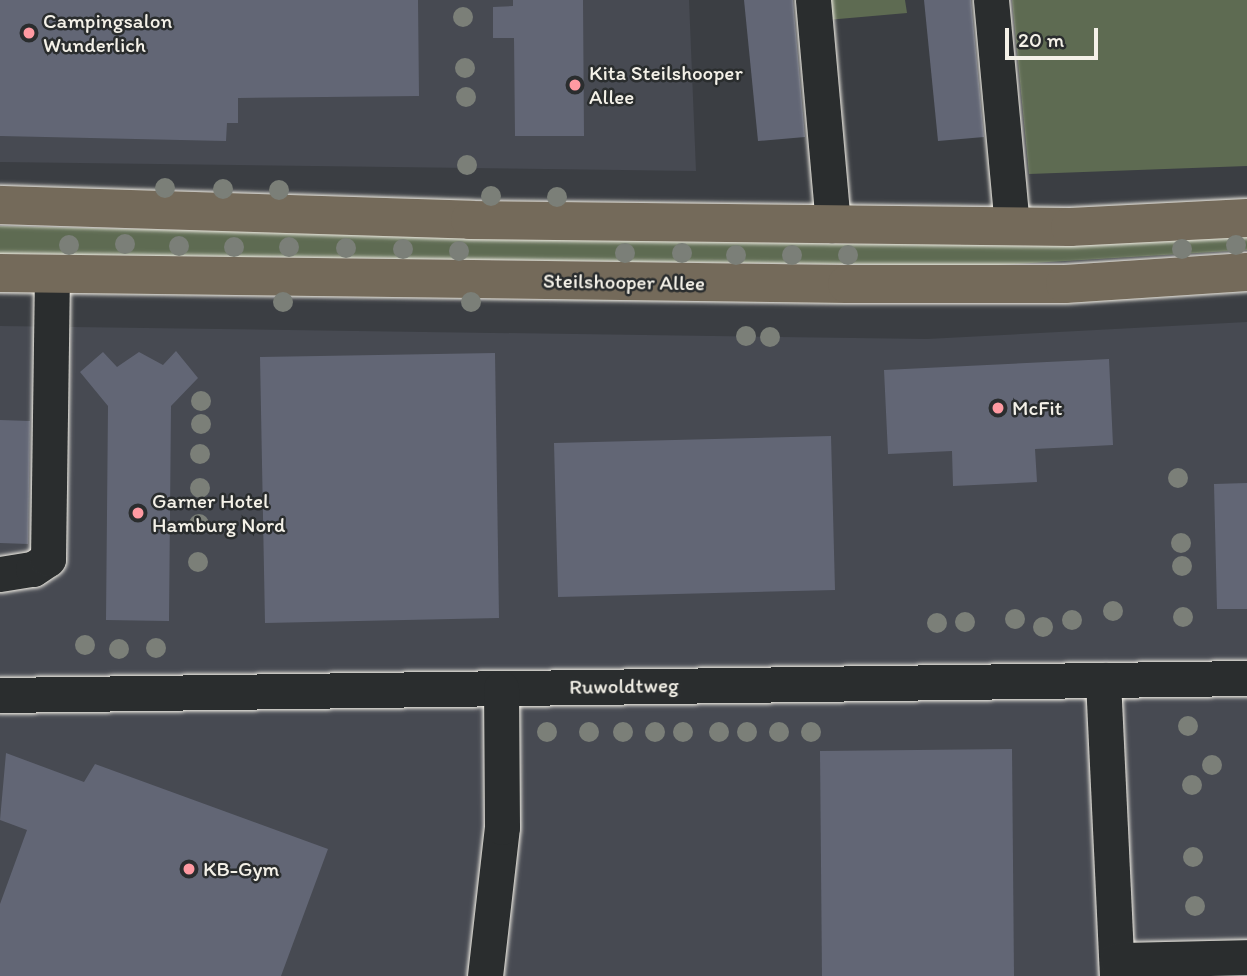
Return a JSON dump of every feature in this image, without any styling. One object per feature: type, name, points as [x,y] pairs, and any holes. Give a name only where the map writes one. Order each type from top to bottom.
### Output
[{"type":"main road","points":[[0,205],[833,225],[1012,226],[1247,218]]},
{"type":"main road","name":"Steilshooper Allee","points":[[0,273],[847,284],[1065,284],[1247,272]]},
{"type":"street","points":[[813,0],[833,225]]},
{"type":"street","points":[[991,0],[1012,226]]},
{"type":"street","points":[[0,574],[33,569],[48,559],[51,274]]},
{"type":"street","name":"Ruwoldtweg","points":[[0,695],[1247,677]]},
{"type":"street","points":[[1103,680],[1117,968],[1247,957]]},
{"type":"street","points":[[485,976],[502,827],[501,688]]},
{"type":"shaded area","points":[[0,0],[689,0],[696,171],[0,162]]},
{"type":"shaded area","points":[[1247,322],[1247,976],[0,976],[0,326],[927,339]]},
{"type":"green space","points":[[825,0],[905,0],[907,13],[827,20]]},
{"type":"green space","points":[[1012,0],[1247,0],[1247,166],[1029,174]]},
{"type":"green space","points":[[0,226],[851,244],[1247,237],[1247,250],[982,266],[0,254]]},
{"type":"building","points":[[0,0],[418,0],[419,96],[238,98],[238,123],[227,123],[226,141],[0,136]]},
{"type":"building","points":[[513,0],[583,0],[584,136],[515,136],[514,38],[493,38],[493,7],[513,6]]},
{"type":"building","points":[[744,0],[793,0],[805,137],[758,141]]},
{"type":"building","points":[[924,0],[971,0],[984,137],[938,141]]},
{"type":"building","name":"Garner Hotel Hamburg Nord","points":[[176,351],[198,378],[171,406],[169,621],[106,620],[108,406],[80,372],[103,352],[117,367],[139,352],[163,365]]},
{"type":"building","points":[[495,353],[499,618],[265,623],[260,357]]},
{"type":"building","name":"McFit","points":[[1109,359],[1113,445],[1035,449],[1037,482],[953,486],[952,451],[888,454],[884,370]]},
{"type":"building","points":[[0,420],[30,421],[28,544],[0,543]]},
{"type":"building","points":[[831,436],[835,590],[558,597],[554,443]]},
{"type":"building","points":[[1247,483],[1247,609],[1217,609],[1214,484]]},
{"type":"building","points":[[1012,749],[1014,976],[822,976],[820,751]]},
{"type":"building","points":[[6,753],[84,782],[95,764],[328,849],[281,976],[0,976],[0,904],[27,830],[0,820]]},
{"type":"place","name":"Campingsalon Wunderlich","points":[[29,33]]},
{"type":"place","name":"Kita Steilshooper Allee","points":[[575,85]]},
{"type":"place","name":"McFit","points":[[998,408]]},
{"type":"place","name":"Garner Hotel Hamburg Nord","points":[[138,513]]},
{"type":"place","name":"KB-Gym","points":[[189,869]]}]
